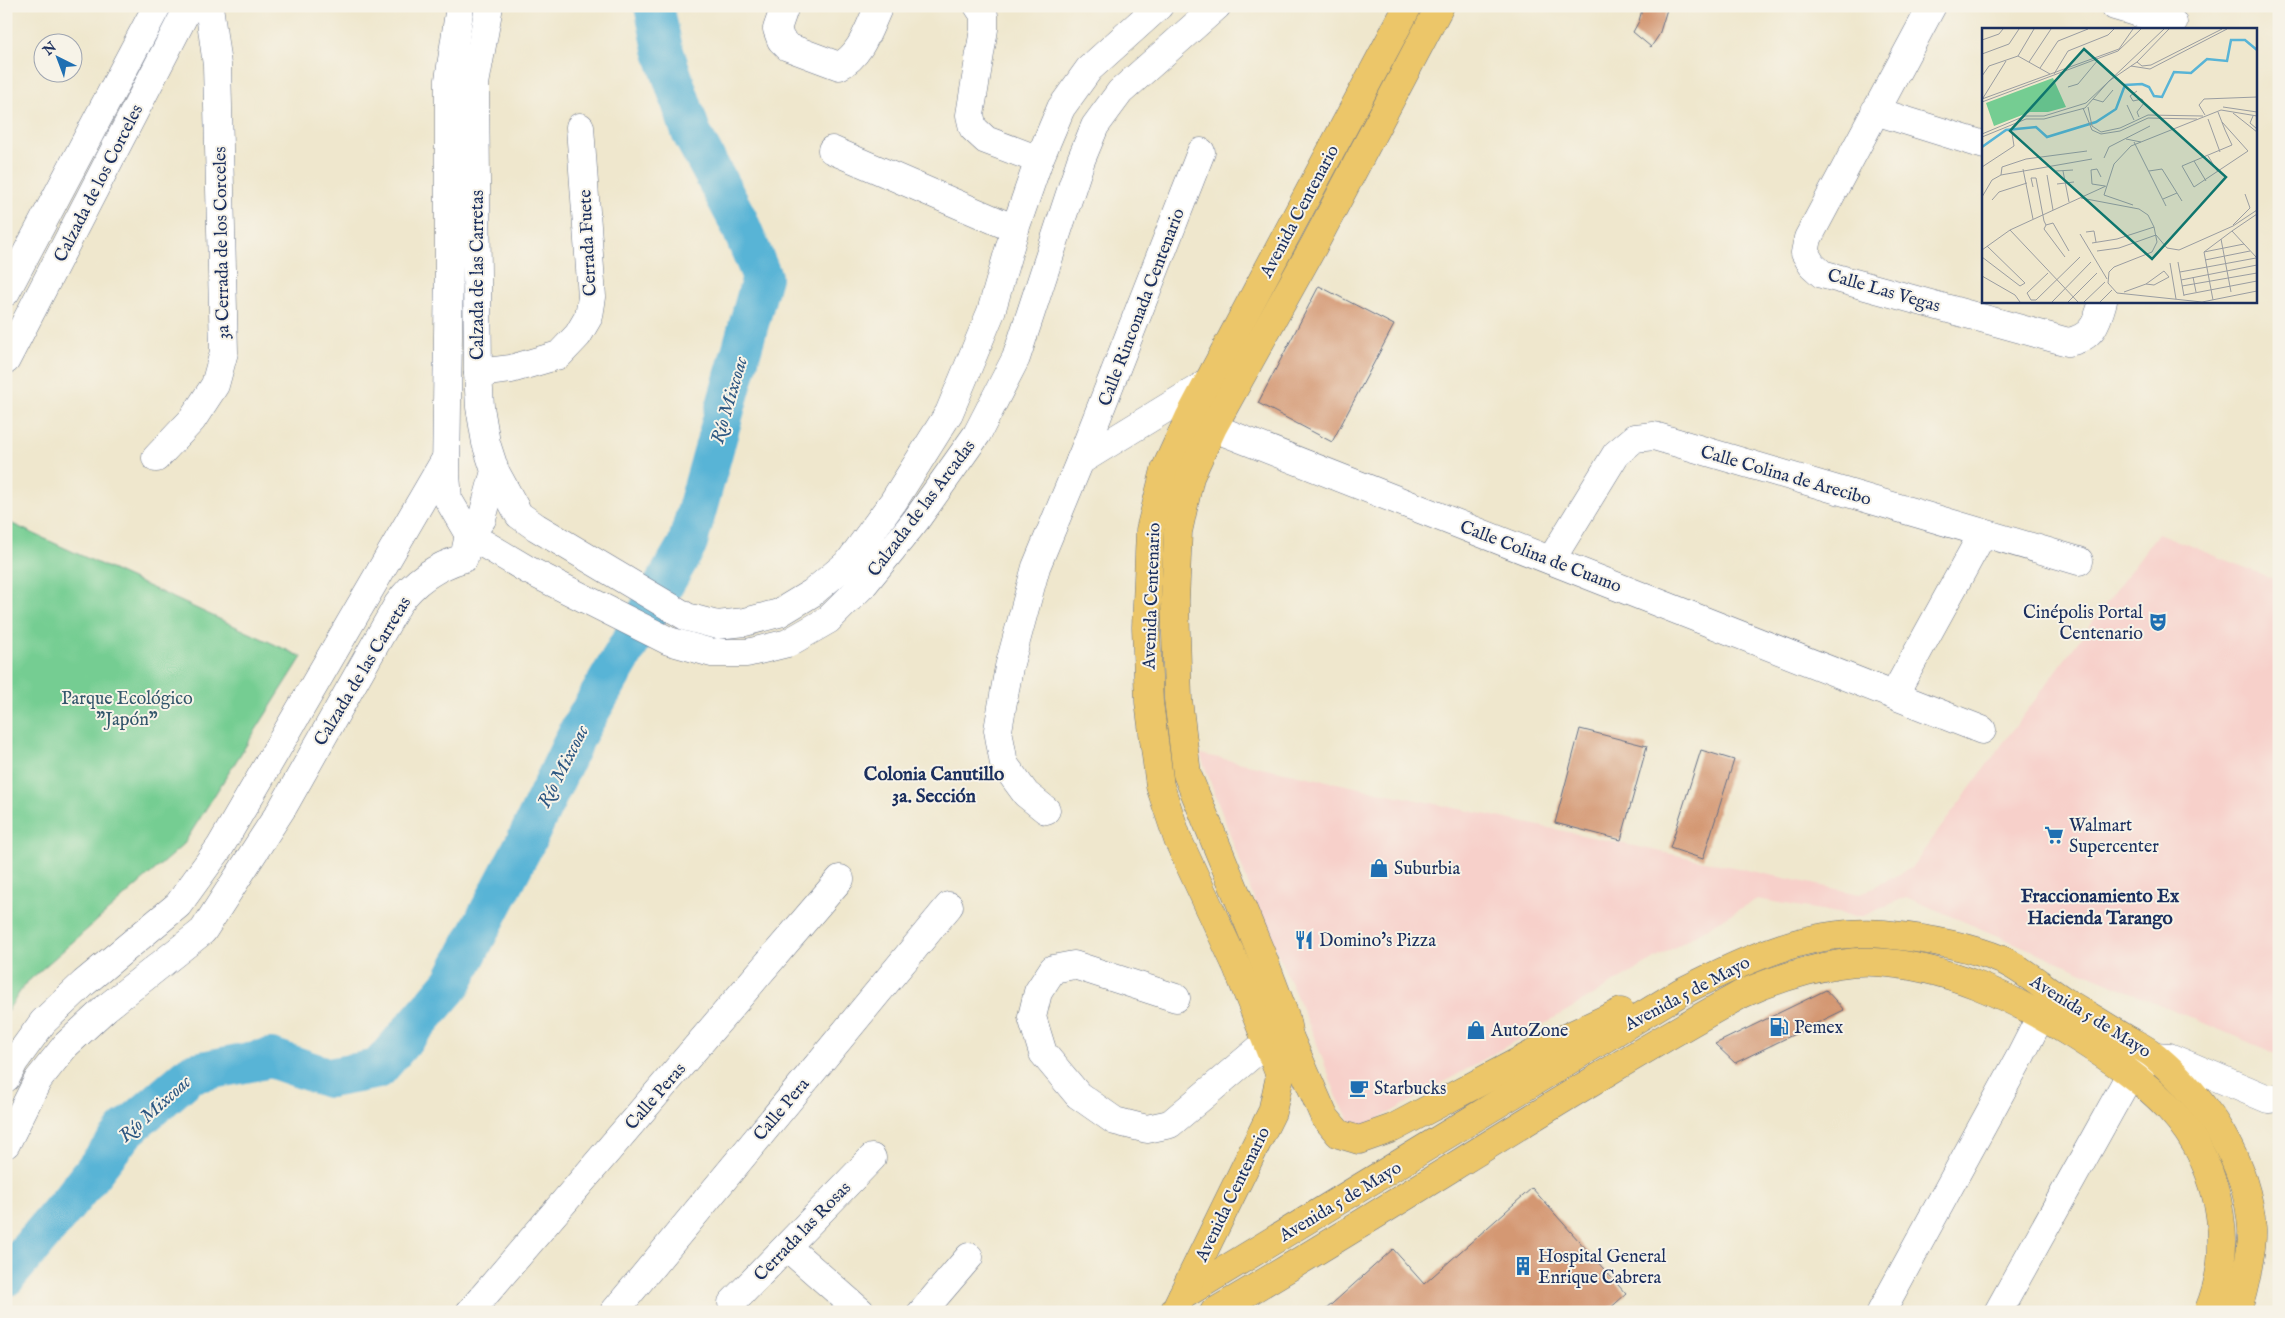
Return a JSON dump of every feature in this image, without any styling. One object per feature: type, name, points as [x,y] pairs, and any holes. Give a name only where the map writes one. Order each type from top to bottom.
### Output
[{"type":"main road","name":"Avenida Centenario","points":[[1201,423],[1208,381],[1408,6]]},
{"type":"main road","name":"Avenida Centenario","points":[[1178,1304],[1272,1112],[1279,1073],[1278,1039],[1256,1010],[1178,840],[1160,786],[1149,702],[1146,627],[1150,530],[1165,470],[1246,365],[1318,236],[1440,6]]},
{"type":"main road","name":"Avenida 5 de Mayo","points":[[1178,1304],[1681,992],[1726,969],[1769,951],[1816,939],[1848,949],[1872,962],[1926,968],[2047,1005],[2155,1056],[2204,1106],[2238,1168],[2252,1227],[2252,1242],[2244,1286],[2236,1312]]},
{"type":"main road","name":"Avenida 5 de Mayo","points":[[1214,1312],[1315,1254],[1529,1119],[1742,994],[1767,982],[1794,974],[1848,949]]},
{"type":"main road","points":[[1278,1039],[1324,1116],[1339,1134],[1359,1140],[1393,1128],[1550,1045],[1614,1015],[1681,992]]},
{"type":"main road","name":"Avenida 5 de Mayo","points":[[2047,1005],[2152,1090],[2186,1127],[2210,1172],[2222,1229],[2222,1258],[2216,1292],[2208,1312]]},
{"type":"street","name":"Calzada de los Corceles","points":[[6,292],[157,6]]},
{"type":"street","name":"Calzada de los Corceles","points":[[6,360],[189,6]]},
{"type":"street","name":"3a Cerrada de los Corceles","points":[[156,458],[192,420],[215,385],[224,352],[217,65],[209,6]]},
{"type":"street","name":"Calzada de las Carretas","points":[[6,1078],[14,1062],[43,1022],[84,983],[178,905],[209,862],[446,459],[449,80],[460,6]]},
{"type":"street","name":"Calzada de las Carretas","points":[[6,1144],[38,1080],[66,1045],[106,1008],[203,931],[247,866],[283,807],[398,604],[407,592],[429,574],[464,558],[469,535],[482,519],[495,471],[486,443],[480,406],[478,373],[475,84],[489,6]]},
{"type":"street","points":[[785,6],[777,29],[781,40],[788,47],[839,66],[849,61],[856,53],[879,6]]},
{"type":"street","points":[[978,6],[984,15],[984,29],[970,115],[973,128],[986,140],[1039,160]]},
{"type":"street","name":"Calzada de las Arcadas","points":[[495,471],[519,515],[687,617],[717,625],[745,622],[779,613],[812,593],[849,562],[893,502],[949,413],[991,312],[1015,229],[1039,160],[1061,108],[1089,69],[1158,6]]},
{"type":"street","points":[[1168,6],[1188,31]]},
{"type":"street","name":"Calzada de las Arcadas","points":[[446,459],[448,500],[469,535],[528,570],[669,641],[712,653],[748,654],[788,643],[828,620],[864,584],[916,520],[976,434],[1016,358],[1081,160],[1095,126],[1120,92],[1216,6]]},
{"type":"street","name":"Calle Las Vegas","points":[[1932,6],[1808,238],[1804,253],[1822,274],[2068,342],[2078,340],[2090,334],[2098,320],[2103,302]]},
{"type":"street","points":[[2115,6],[2174,20]]},
{"type":"street","points":[[1875,111],[1982,144]]},
{"type":"street","name":"Cerrada Fuete","points":[[478,373],[511,369],[558,355],[578,335],[589,316],[592,297],[580,127]]},
{"type":"street","points":[[832,150],[1015,229]]},
{"type":"street","name":"Calle Rinconada Centenario","points":[[1046,810],[1026,794],[1004,764],[998,730],[1008,667],[1036,567],[1080,462],[1201,152]]},
{"type":"street","points":[[1080,462],[1208,381],[1246,365]]},
{"type":"street","name":"Calle Colina de Cuamo","points":[[1201,423],[1982,730]]},
{"type":"street","name":"Calle Colina de Arecibo","points":[[1551,560],[1616,454],[1635,438],[1654,436],[2079,561]]},
{"type":"street","points":[[1894,695],[1983,533]]},
{"type":"street","name":"Calle Peras","points":[[470,1312],[840,879]]},
{"type":"street","name":"Calle Pera","points":[[614,1312],[949,906]]},
{"type":"street","points":[[1176,998],[1074,965],[1053,968],[1038,992],[1032,1017],[1043,1053],[1078,1095],[1115,1121],[1147,1129],[1170,1124],[1278,1039]]},
{"type":"street","points":[[1881,1312],[2047,1005]]},
{"type":"street","points":[[1998,1312],[2131,1073],[2155,1056],[2169,1057],[2185,1062],[2268,1099],[2279,1098]]},
{"type":"street","name":"Cerrada las Rosas","points":[[732,1303],[872,1158]]},
{"type":"street","points":[[787,1247],[861,1312]]},
{"type":"street","points":[[922,1312],[969,1257]]},
{"type":"shaded area","points":[[2158,533],[2279,581],[2279,1055],[1906,897],[1861,917],[1757,899],[1377,1120],[1363,1126],[1349,1120],[1337,1097],[1313,1034],[1256,905],[1200,754],[1860,894],[1911,868]]},
{"type":"green space","name":"Parque Ecológico \"Japón\"","points":[[6,521],[302,657],[183,845],[25,984],[6,1013]]},
{"type":"building","points":[[1643,6],[1668,6],[1659,35],[1651,47],[1633,32],[1639,21]]},
{"type":"building","points":[[1319,286],[1394,325],[1332,442],[1258,403]]},
{"type":"building","points":[[1580,729],[1647,746],[1621,840],[1555,823]]},
{"type":"building","points":[[1701,750],[1734,760],[1703,859],[1670,848]]},
{"type":"building","name":"Pemex","points":[[1826,990],[1844,1010],[1735,1063],[1715,1044]]},
{"type":"building","name":"Hospital General Enrique Cabrera","points":[[1532,1188],[1626,1294],[1606,1312],[1323,1312],[1393,1249],[1424,1284]]},
{"type":"waterway","name":"Río Mixcoac","points":[[6,1277],[74,1196],[125,1131],[192,1073],[271,1058],[329,1078],[378,1069],[452,983],[528,837],[578,732],[687,545],[762,277],[738,220],[691,132],[663,49],[654,6]]},
{"type":"place","name":"Cinépolis Portal Centenario","points":[[2158,622]]},
{"type":"place","name":"Walmart Supercenter","points":[[2054,835]]},
{"type":"place","name":"Suburbia","points":[[1379,868]]},
{"type":"place","name":"Domino's Pizza","points":[[1304,940]]},
{"type":"place","name":"Pemex","points":[[1779,1027]]},
{"type":"place","name":"AutoZone","points":[[1476,1030]]},
{"type":"place","name":"Starbucks","points":[[1359,1088]]},
{"type":"place","name":"Hospital General Enrique Cabrera","points":[[1523,1266]]},
{"type":"district","name":"Colonia Canutillo 3a. Sección","points":[[934,784]]},
{"type":"district","name":"Fraccionamiento Ex Hacienda Tarango","points":[[2100,906]]}]
